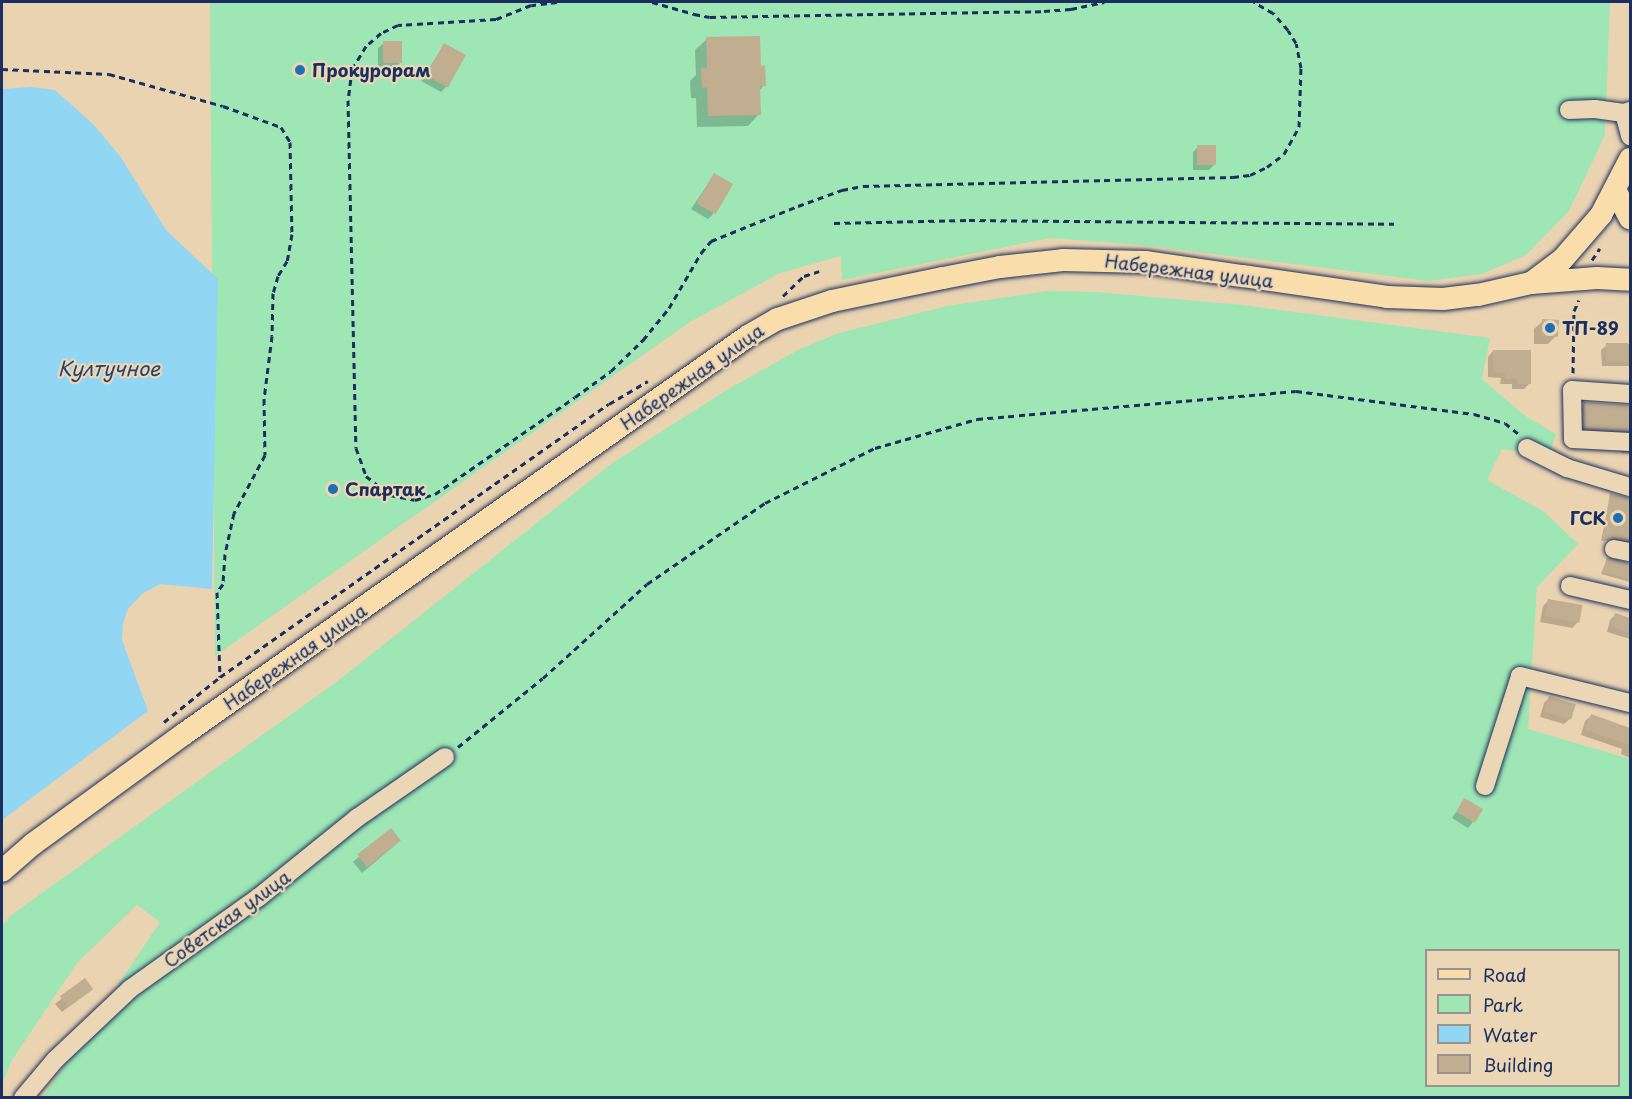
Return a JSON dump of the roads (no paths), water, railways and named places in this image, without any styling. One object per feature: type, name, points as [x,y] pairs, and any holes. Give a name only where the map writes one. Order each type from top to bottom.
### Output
[{"type":"main road","name":"Набережная улица","points":[[2,871],[79,810],[488,519],[748,336],[795,312],[977,271],[1063,260],[1145,262],[1407,299],[1461,297],[1531,283],[1575,247],[1601,215],[1630,159]]},
{"type":"main road","points":[[1615,190],[1630,218]]},
{"type":"main road","points":[[1531,283],[1597,278],[1630,280]]},
{"type":"street","points":[[1569,110],[1595,109],[1627,112],[1630,136]]},
{"type":"street","points":[[1630,394],[1572,390],[1573,439],[1630,442]]},
{"type":"street","points":[[1524,442],[1567,468],[1630,487]]},
{"type":"street","points":[[1570,586],[1630,600]]},
{"type":"street","points":[[1485,786],[1520,676],[1630,703]]},
{"type":"street","name":"Советская улица","points":[[23,1098],[43,1072],[130,988],[259,897],[357,818],[445,757]]},
{"type":"water","name":"Култучное","points":[[31,87],[55,90],[94,125],[120,156],[166,230],[218,279],[212,589],[160,584],[142,594],[128,609],[123,623],[122,640],[148,711],[2,820],[2,89]]},
{"type":"place","name":"Прокурорам","points":[[300,70]]},
{"type":"place","name":"ТП-89","points":[[1550,328]]},
{"type":"place","name":"Спартак","points":[[333,489]]},
{"type":"place","name":"ГСК","points":[[1618,518]]}]
